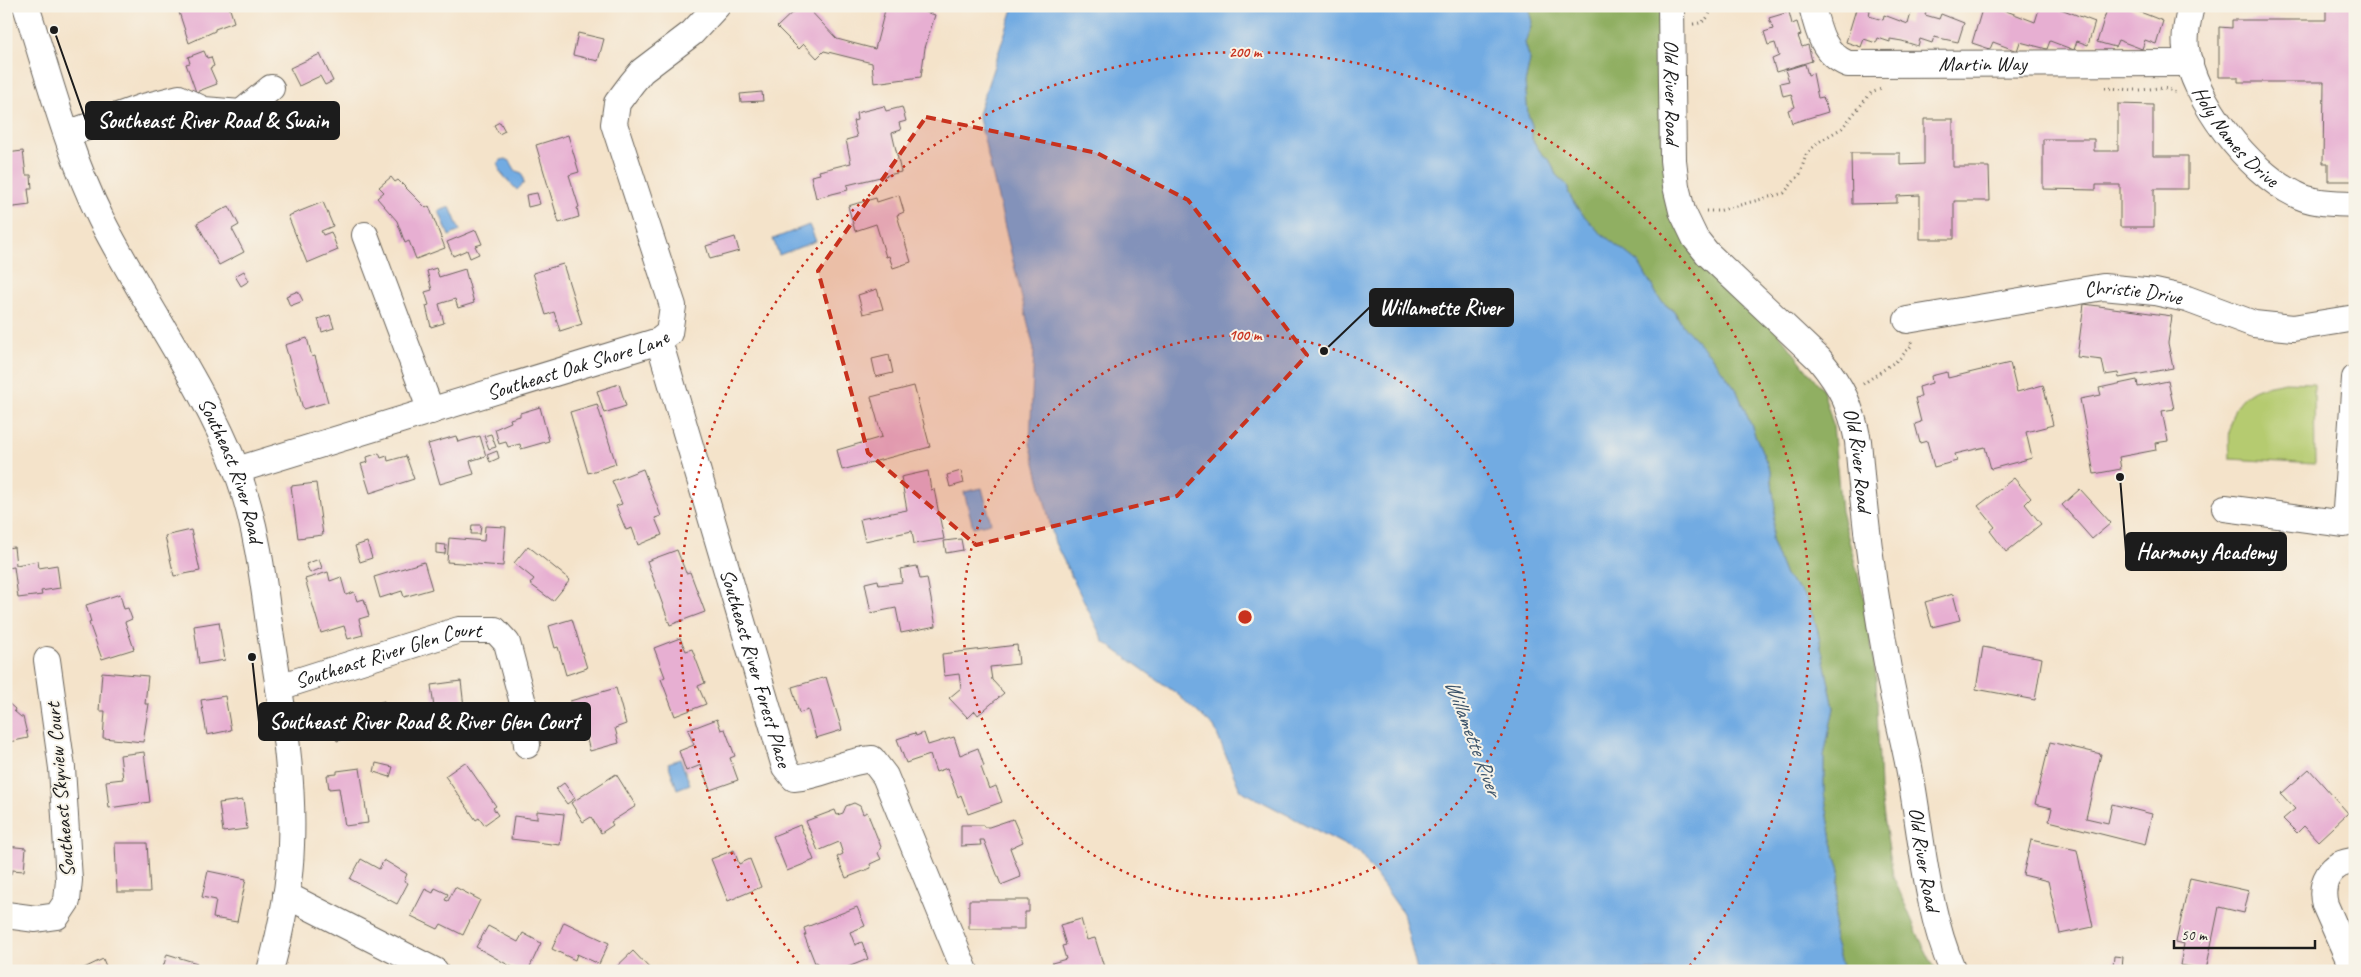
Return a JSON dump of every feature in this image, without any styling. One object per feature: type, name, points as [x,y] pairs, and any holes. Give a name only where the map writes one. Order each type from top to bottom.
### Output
[{"type":"street","name":"Southeast Oak Shore Lane","points":[[237,470],[659,341],[669,333],[673,306],[614,124],[617,102],[642,71],[692,33],[717,6]]},
{"type":"street","name":"Old River Road","points":[[1671,6],[1673,160],[1676,186],[1682,211],[1696,238],[1707,253],[1820,359],[1844,394],[1854,419],[1873,581],[1887,662],[1909,768],[1922,856],[1933,910],[1952,971]]},
{"type":"street","name":"Martin Way","points":[[1812,6],[1826,49],[1836,60],[1848,64],[2190,63]]},
{"type":"street","name":"Holy Names Drive","points":[[2191,6],[2185,47],[2194,81],[2232,142],[2252,165],[2272,181],[2296,195],[2326,203],[2355,204]]},
{"type":"street","name":"Southeast River Road","points":[[20,9],[83,180],[100,216],[192,378],[237,470],[254,532],[279,687],[292,815],[286,895],[270,971]]},
{"type":"street","points":[[67,134],[143,107],[179,98],[204,110],[241,113],[271,88]]},
{"type":"street","points":[[364,235],[431,411]]},
{"type":"street","name":"Christie Drive","points":[[1907,320],[2103,287],[2155,292],[2187,299],[2254,324],[2293,328],[2355,318]]},
{"type":"street","name":"Southeast River Forest Place","points":[[659,341],[784,767],[794,778],[811,777],[857,760],[872,759],[885,776],[965,971]]},
{"type":"street","points":[[2225,508],[2345,524],[2355,378]]},
{"type":"street","name":"Southeast River Glen Court","points":[[279,687],[459,630],[495,630],[507,643],[523,703],[528,745]]},
{"type":"street","name":"Southeast Skyview Court","points":[[6,915],[36,919],[57,916],[67,902],[69,880],[62,768],[47,660]]},
{"type":"street","points":[[2354,971],[2322,895],[2325,880],[2333,868],[2346,861],[2355,860]]},
{"type":"street","points":[[286,895],[435,971]]},
{"type":"path","points":[[1701,23],[1709,16],[1712,6]]},
{"type":"path","points":[[2096,87],[2171,89]]},
{"type":"path","points":[[1718,211],[1784,192],[1800,174],[1806,155],[1817,143],[1842,128],[1871,94],[1882,88],[1890,88]]},
{"type":"path","points":[[1844,394],[1872,380],[1899,359],[1912,345],[1907,320]]},
{"type":"highlighted area","points":[[926,117],[1097,153],[1188,200],[1307,355],[1177,496],[976,545],[868,453],[818,271]]},
{"type":"green space","points":[[1530,6],[1663,6],[1667,191],[1823,390],[1833,425],[1841,511],[1864,597],[1876,676],[1880,790],[1893,876],[1936,971],[1843,971],[1833,935],[1840,870],[1834,852],[1824,793],[1824,756],[1834,708],[1817,628],[1806,597],[1785,576],[1771,540],[1775,509],[1771,473],[1736,389],[1711,356],[1683,326],[1675,312],[1660,300],[1639,263],[1597,230],[1577,208],[1569,194],[1567,185],[1556,175],[1550,161],[1541,153],[1532,139],[1532,125],[1528,115],[1525,83],[1530,60],[1525,43],[1531,27]]},
{"type":"green space","points":[[2284,382],[2314,383],[2315,464],[2230,459],[2231,422],[2237,405],[2242,398],[2253,390]]},
{"type":"water","points":[[1014,6],[1530,6],[1529,11],[1532,22],[1525,43],[1530,60],[1525,83],[1528,115],[1532,125],[1532,139],[1541,153],[1550,161],[1556,175],[1567,185],[1569,194],[1577,208],[1597,230],[1639,263],[1660,300],[1675,313],[1683,326],[1711,356],[1736,389],[1771,473],[1775,509],[1771,540],[1785,576],[1806,597],[1817,628],[1834,708],[1824,756],[1824,793],[1834,852],[1840,870],[1833,935],[1843,971],[1417,971],[1403,913],[1360,853],[1240,790],[1214,727],[1176,693],[1104,642],[1055,543],[1030,443],[1034,349],[978,114]]},
{"type":"water","points":[[506,159],[510,161],[516,171],[522,173],[524,183],[517,190],[500,172],[498,164],[501,160]]},
{"type":"water","points":[[450,207],[460,231],[449,236],[439,211]]},
{"type":"water","points":[[809,225],[816,241],[779,255],[773,239]]},
{"type":"water","points":[[982,488],[991,523],[973,527],[964,492]]},
{"type":"water","points":[[680,759],[690,784],[677,789],[668,763]]},
{"type":"building","points":[[177,6],[229,6],[234,22],[215,29],[215,31],[189,43]]},
{"type":"building","points":[[799,6],[806,6],[837,39],[875,49],[886,6],[906,6],[935,15],[925,48],[921,77],[874,83],[872,63],[824,51],[817,58],[804,44],[799,49],[777,27]]},
{"type":"building","points":[[1857,6],[1870,10],[1869,16],[1883,20],[1884,15],[1908,24],[1913,6],[1927,10],[1925,15],[1939,19],[1941,14],[1964,23],[1958,42],[1934,37],[1932,43],[1920,39],[1918,46],[1902,41],[1890,39],[1890,42],[1878,38],[1876,43],[1864,39],[1861,47],[1846,42]]},
{"type":"building","points":[[1983,6],[1996,7],[2035,22],[2040,6],[2053,6],[2095,22],[2088,45],[2077,41],[2074,50],[2050,41],[2047,49],[2020,42],[2017,51],[1993,42],[1990,49],[1972,43]]},
{"type":"building","points":[[2108,6],[2125,6],[2163,21],[2156,44],[2145,40],[2142,49],[2118,40],[2115,47],[2097,42]]},
{"type":"building","points":[[2326,6],[2355,6],[2355,181],[2328,181],[2328,163],[2323,163],[2324,82],[2238,82],[2238,77],[2219,77],[2219,27],[2232,28],[2232,20],[2326,20]]},
{"type":"building","points":[[1789,12],[1792,24],[1797,22],[1801,35],[1798,36],[1802,47],[1808,45],[1812,61],[1776,72],[1772,59],[1779,56],[1775,43],[1768,45],[1764,32],[1773,29],[1769,18]]},
{"type":"building","points":[[578,33],[604,39],[598,61],[573,55]]},
{"type":"building","points":[[204,51],[207,58],[211,57],[214,66],[210,68],[217,84],[196,92],[186,64],[190,63],[188,57]]},
{"type":"building","points":[[320,54],[333,81],[325,85],[320,76],[299,86],[290,68]]},
{"type":"building","points":[[1805,64],[1808,75],[1813,73],[1818,98],[1823,97],[1828,112],[1792,123],[1788,110],[1795,107],[1791,94],[1783,96],[1780,83],[1789,81],[1785,70]]},
{"type":"building","points":[[762,92],[763,101],[741,102],[740,94]]},
{"type":"building","points":[[2118,104],[2153,105],[2153,156],[2188,156],[2188,189],[2154,189],[2154,227],[2120,227],[2120,185],[2096,185],[2096,190],[2043,189],[2043,139],[2094,139],[2094,151],[2118,151]]},
{"type":"building","points":[[884,106],[886,111],[902,107],[906,121],[899,123],[901,130],[892,133],[901,172],[847,185],[848,190],[816,198],[811,176],[820,174],[819,171],[851,163],[846,140],[857,137],[853,121],[857,120],[856,113]]},
{"type":"building","points":[[1924,119],[1953,119],[1953,167],[1989,167],[1990,201],[1954,201],[1954,239],[1920,239],[1920,195],[1897,196],[1897,203],[1852,204],[1851,153],[1900,153],[1900,165],[1924,164]]},
{"type":"building","points":[[500,122],[505,131],[499,134],[494,125]]},
{"type":"building","points":[[568,135],[579,172],[569,175],[579,207],[577,208],[579,217],[559,223],[536,145]]},
{"type":"building","points":[[23,151],[26,175],[31,175],[32,189],[28,189],[30,205],[6,208],[6,153]]},
{"type":"building","points":[[391,177],[395,182],[398,180],[426,208],[429,206],[445,248],[416,259],[409,241],[405,243],[397,221],[377,198],[384,192],[379,187]]},
{"type":"building","points":[[537,193],[540,204],[528,207],[526,195]]},
{"type":"building","points":[[899,195],[904,212],[897,215],[911,262],[893,268],[889,256],[886,257],[876,224],[855,231],[848,206],[876,198],[877,202]]},
{"type":"building","points":[[323,202],[333,226],[321,231],[323,235],[331,232],[338,250],[307,263],[288,216]]},
{"type":"building","points":[[229,206],[239,225],[232,229],[244,252],[219,265],[197,223]]},
{"type":"building","points":[[476,230],[482,244],[475,246],[479,254],[470,258],[467,250],[453,256],[447,242]]},
{"type":"building","points":[[735,237],[739,251],[710,259],[706,246]]},
{"type":"building","points":[[563,264],[582,324],[560,331],[554,312],[546,315],[533,273]]},
{"type":"building","points":[[436,268],[439,277],[465,269],[474,303],[458,308],[455,299],[439,304],[444,323],[431,327],[426,306],[429,305],[425,292],[432,290],[427,271]]},
{"type":"building","points":[[244,271],[249,281],[241,286],[235,276]]},
{"type":"building","points":[[877,289],[883,309],[863,314],[858,295]]},
{"type":"building","points":[[298,291],[303,301],[290,306],[286,296]]},
{"type":"building","points":[[2084,304],[2172,316],[2168,343],[2173,368],[2119,378],[2118,373],[2105,375],[2102,360],[2077,357]]},
{"type":"building","points":[[330,315],[334,328],[322,332],[318,319]]},
{"type":"building","points":[[307,338],[312,357],[315,356],[328,402],[303,409],[285,345]]},
{"type":"building","points":[[889,355],[893,373],[876,377],[872,359]]},
{"type":"building","points":[[2010,363],[2017,392],[2043,385],[2053,425],[2026,432],[2032,458],[1991,469],[1985,447],[1955,454],[1957,461],[1934,467],[1927,441],[1920,443],[1915,424],[1921,422],[1915,398],[1921,397],[1919,387],[1932,383],[1931,376],[1947,372],[1948,378]]},
{"type":"building","points":[[2137,380],[2138,387],[2168,381],[2174,409],[2162,411],[2168,441],[2155,443],[2156,450],[2119,457],[2121,469],[2094,474],[2080,399],[2101,395],[2099,388]]},
{"type":"building","points":[[619,384],[626,406],[604,413],[597,391]]},
{"type":"building","points":[[914,386],[930,447],[842,470],[837,450],[882,437],[871,397]]},
{"type":"building","points":[[597,404],[616,464],[588,473],[570,412]]},
{"type":"building","points":[[540,407],[549,441],[521,449],[520,444],[508,447],[506,442],[499,444],[495,429],[511,422],[510,419],[520,416],[520,413]]},
{"type":"building","points":[[491,434],[496,447],[489,449],[484,436]]},
{"type":"building","points":[[456,436],[458,442],[480,436],[486,456],[470,461],[474,474],[440,484],[428,444]]},
{"type":"building","points":[[497,451],[499,458],[490,462],[487,455]]},
{"type":"building","points":[[379,453],[381,458],[387,456],[388,461],[406,456],[414,479],[370,493],[361,464],[368,462],[367,457]]},
{"type":"building","points":[[643,469],[661,516],[655,518],[662,535],[638,545],[632,528],[626,530],[616,506],[622,504],[612,481]]},
{"type":"building","points":[[928,471],[931,490],[934,489],[944,539],[914,544],[912,531],[865,541],[860,519],[907,510],[901,477]]},
{"type":"building","points":[[961,471],[964,483],[950,487],[947,475]]},
{"type":"building","points":[[2014,478],[2031,498],[2025,504],[2041,524],[2006,552],[1990,531],[1995,527],[1978,506]]},
{"type":"building","points":[[316,483],[323,535],[298,538],[291,486]]},
{"type":"building","points":[[2080,489],[2111,523],[2092,539],[2062,505]]},
{"type":"building","points":[[472,525],[481,525],[480,534],[471,534]]},
{"type":"building","points":[[485,526],[506,527],[503,566],[447,562],[449,538],[484,541]]},
{"type":"building","points":[[191,530],[200,571],[174,576],[165,536]]},
{"type":"building","points":[[961,539],[963,550],[946,553],[944,541]]},
{"type":"building","points":[[367,542],[372,558],[360,562],[355,546]]},
{"type":"building","points":[[436,544],[446,545],[445,554],[436,553]]},
{"type":"building","points":[[528,546],[570,580],[553,601],[530,584],[534,579],[514,563]]},
{"type":"building","points":[[14,547],[16,565],[38,561],[39,568],[57,565],[60,588],[41,591],[42,595],[18,598],[14,567],[6,568],[6,548]]},
{"type":"building","points":[[677,550],[686,573],[690,572],[705,612],[670,625],[647,561]]},
{"type":"building","points":[[319,559],[322,568],[310,573],[306,564]]},
{"type":"building","points":[[424,562],[432,589],[404,597],[402,591],[380,598],[374,577]]},
{"type":"building","points":[[917,566],[920,579],[927,578],[936,626],[901,633],[896,608],[871,613],[865,583],[878,580],[879,585],[902,582],[900,569]]},
{"type":"building","points":[[328,572],[330,581],[341,577],[346,595],[354,592],[357,601],[364,599],[369,616],[359,619],[363,635],[348,639],[344,626],[321,633],[305,579]]},
{"type":"building","points":[[120,594],[124,609],[128,608],[132,619],[125,622],[134,649],[102,659],[89,623],[91,622],[86,605]]},
{"type":"building","points":[[1953,594],[1960,620],[1932,627],[1925,602]]},
{"type":"building","points":[[572,619],[587,668],[566,675],[558,647],[555,648],[549,626]]},
{"type":"building","points":[[219,622],[225,660],[199,664],[194,626]]},
{"type":"building","points":[[680,638],[686,651],[692,649],[705,683],[698,686],[706,704],[675,716],[661,679],[665,677],[654,648]]},
{"type":"building","points":[[1017,645],[1019,664],[990,667],[992,680],[1004,693],[978,715],[975,711],[968,718],[949,698],[961,688],[959,674],[944,676],[942,654]]},
{"type":"building","points":[[1983,647],[2042,658],[2035,700],[1976,689]]},
{"type":"building","points":[[102,672],[148,676],[145,704],[149,704],[143,742],[103,738],[105,711],[99,711]]},
{"type":"building","points":[[826,677],[842,730],[816,738],[808,710],[799,713],[792,687]]},
{"type":"building","points":[[461,681],[464,707],[458,708],[462,735],[429,740],[425,710],[434,708],[431,685]]},
{"type":"building","points":[[616,688],[626,724],[615,728],[619,743],[590,751],[581,717],[575,719],[570,701]]},
{"type":"building","points":[[225,696],[231,730],[207,735],[201,700]]},
{"type":"building","points":[[6,701],[15,709],[14,711],[23,717],[28,738],[9,742],[6,735]]},
{"type":"building","points":[[384,701],[391,725],[337,741],[330,718]]},
{"type":"building","points":[[717,719],[721,730],[725,729],[735,756],[730,758],[738,780],[710,790],[701,765],[686,771],[679,751],[694,745],[688,730]]},
{"type":"building","points":[[915,733],[916,736],[924,733],[928,745],[954,737],[960,755],[978,748],[984,766],[981,767],[989,789],[996,786],[1002,802],[968,814],[961,795],[958,797],[947,768],[936,772],[930,755],[906,763],[897,739]]},
{"type":"building","points":[[2050,742],[2101,754],[2086,818],[2108,823],[2112,804],[2152,814],[2145,845],[2049,821],[2052,808],[2035,804]]},
{"type":"building","points":[[144,752],[150,802],[109,808],[106,781],[123,779],[120,755]]},
{"type":"building","points":[[465,762],[496,806],[493,808],[498,815],[484,825],[479,818],[476,820],[445,776]]},
{"type":"building","points":[[376,763],[393,767],[390,777],[374,772]]},
{"type":"building","points":[[360,768],[368,823],[345,826],[339,788],[329,789],[327,775],[337,774],[337,771]]},
{"type":"building","points":[[2309,769],[2348,813],[2318,841],[2304,826],[2297,833],[2283,819],[2295,809],[2281,794]]},
{"type":"building","points":[[616,774],[636,806],[611,822],[613,825],[601,833],[591,817],[583,822],[571,803]]},
{"type":"building","points":[[564,783],[575,798],[567,804],[556,789]]},
{"type":"building","points":[[243,800],[247,829],[223,832],[219,803]]},
{"type":"building","points":[[854,803],[860,806],[863,814],[867,812],[881,847],[878,853],[881,859],[870,864],[871,868],[846,878],[837,857],[843,854],[839,842],[818,851],[806,821],[835,810],[837,815],[843,813],[846,806]]},
{"type":"building","points":[[537,811],[564,814],[560,845],[511,839],[514,816],[537,819]]},
{"type":"building","points":[[1013,819],[1023,842],[1010,848],[1021,877],[1001,885],[984,840],[980,840],[981,845],[961,846],[961,825],[983,825],[984,827],[989,827]]},
{"type":"building","points":[[800,825],[814,860],[787,871],[773,836]]},
{"type":"building","points":[[2031,840],[2077,850],[2093,927],[2060,934],[2048,881],[2023,875]]},
{"type":"building","points":[[115,843],[147,843],[150,892],[117,892]]},
{"type":"building","points":[[6,846],[26,848],[24,871],[12,870],[11,874],[6,873]]},
{"type":"building","points":[[734,850],[739,864],[750,859],[761,887],[728,901],[711,859]]},
{"type":"building","points":[[361,859],[379,869],[384,860],[407,874],[404,881],[408,883],[397,904],[350,879]]},
{"type":"building","points":[[208,871],[246,879],[237,922],[213,918],[216,900],[202,897]]},
{"type":"building","points":[[2190,878],[2249,891],[2244,913],[2219,907],[2206,970],[2180,965],[2184,944],[2176,942]]},
{"type":"building","points":[[455,887],[480,900],[463,935],[441,924],[438,929],[411,916],[425,889],[433,893],[435,888],[448,894],[445,900],[448,901]]},
{"type":"building","points":[[969,900],[1029,900],[1029,912],[1025,912],[1025,929],[969,929]]},
{"type":"building","points":[[857,907],[865,926],[850,932],[855,945],[862,942],[868,959],[838,971],[820,971],[804,935],[806,935],[804,928]]},
{"type":"building","points":[[1081,919],[1087,940],[1095,938],[1104,967],[1092,971],[1055,971],[1052,963],[1066,959],[1062,946],[1066,945],[1060,925]]},
{"type":"building","points":[[564,922],[609,943],[599,964],[577,954],[575,960],[552,949]]},
{"type":"building","points":[[488,926],[518,942],[523,933],[541,943],[528,971],[519,971],[476,947]]},
{"type":"building","points":[[633,951],[652,971],[612,971]]},
{"type":"building","points":[[167,954],[197,963],[195,971],[162,971]]},
{"type":"building","points":[[2114,956],[2123,957],[2122,968],[2113,967]]},
{"type":"building","points":[[103,959],[108,971],[78,971]]},
{"type":"place","name":"Southeast River Road & Swain","points":[[54,30]]},
{"type":"place","name":"Willamette River","points":[[1324,351]]},
{"type":"place","name":"Harmony Academy","points":[[2120,477]]},
{"type":"place","name":"Southeast River Road & River Glen Court","points":[[252,657]]}]
